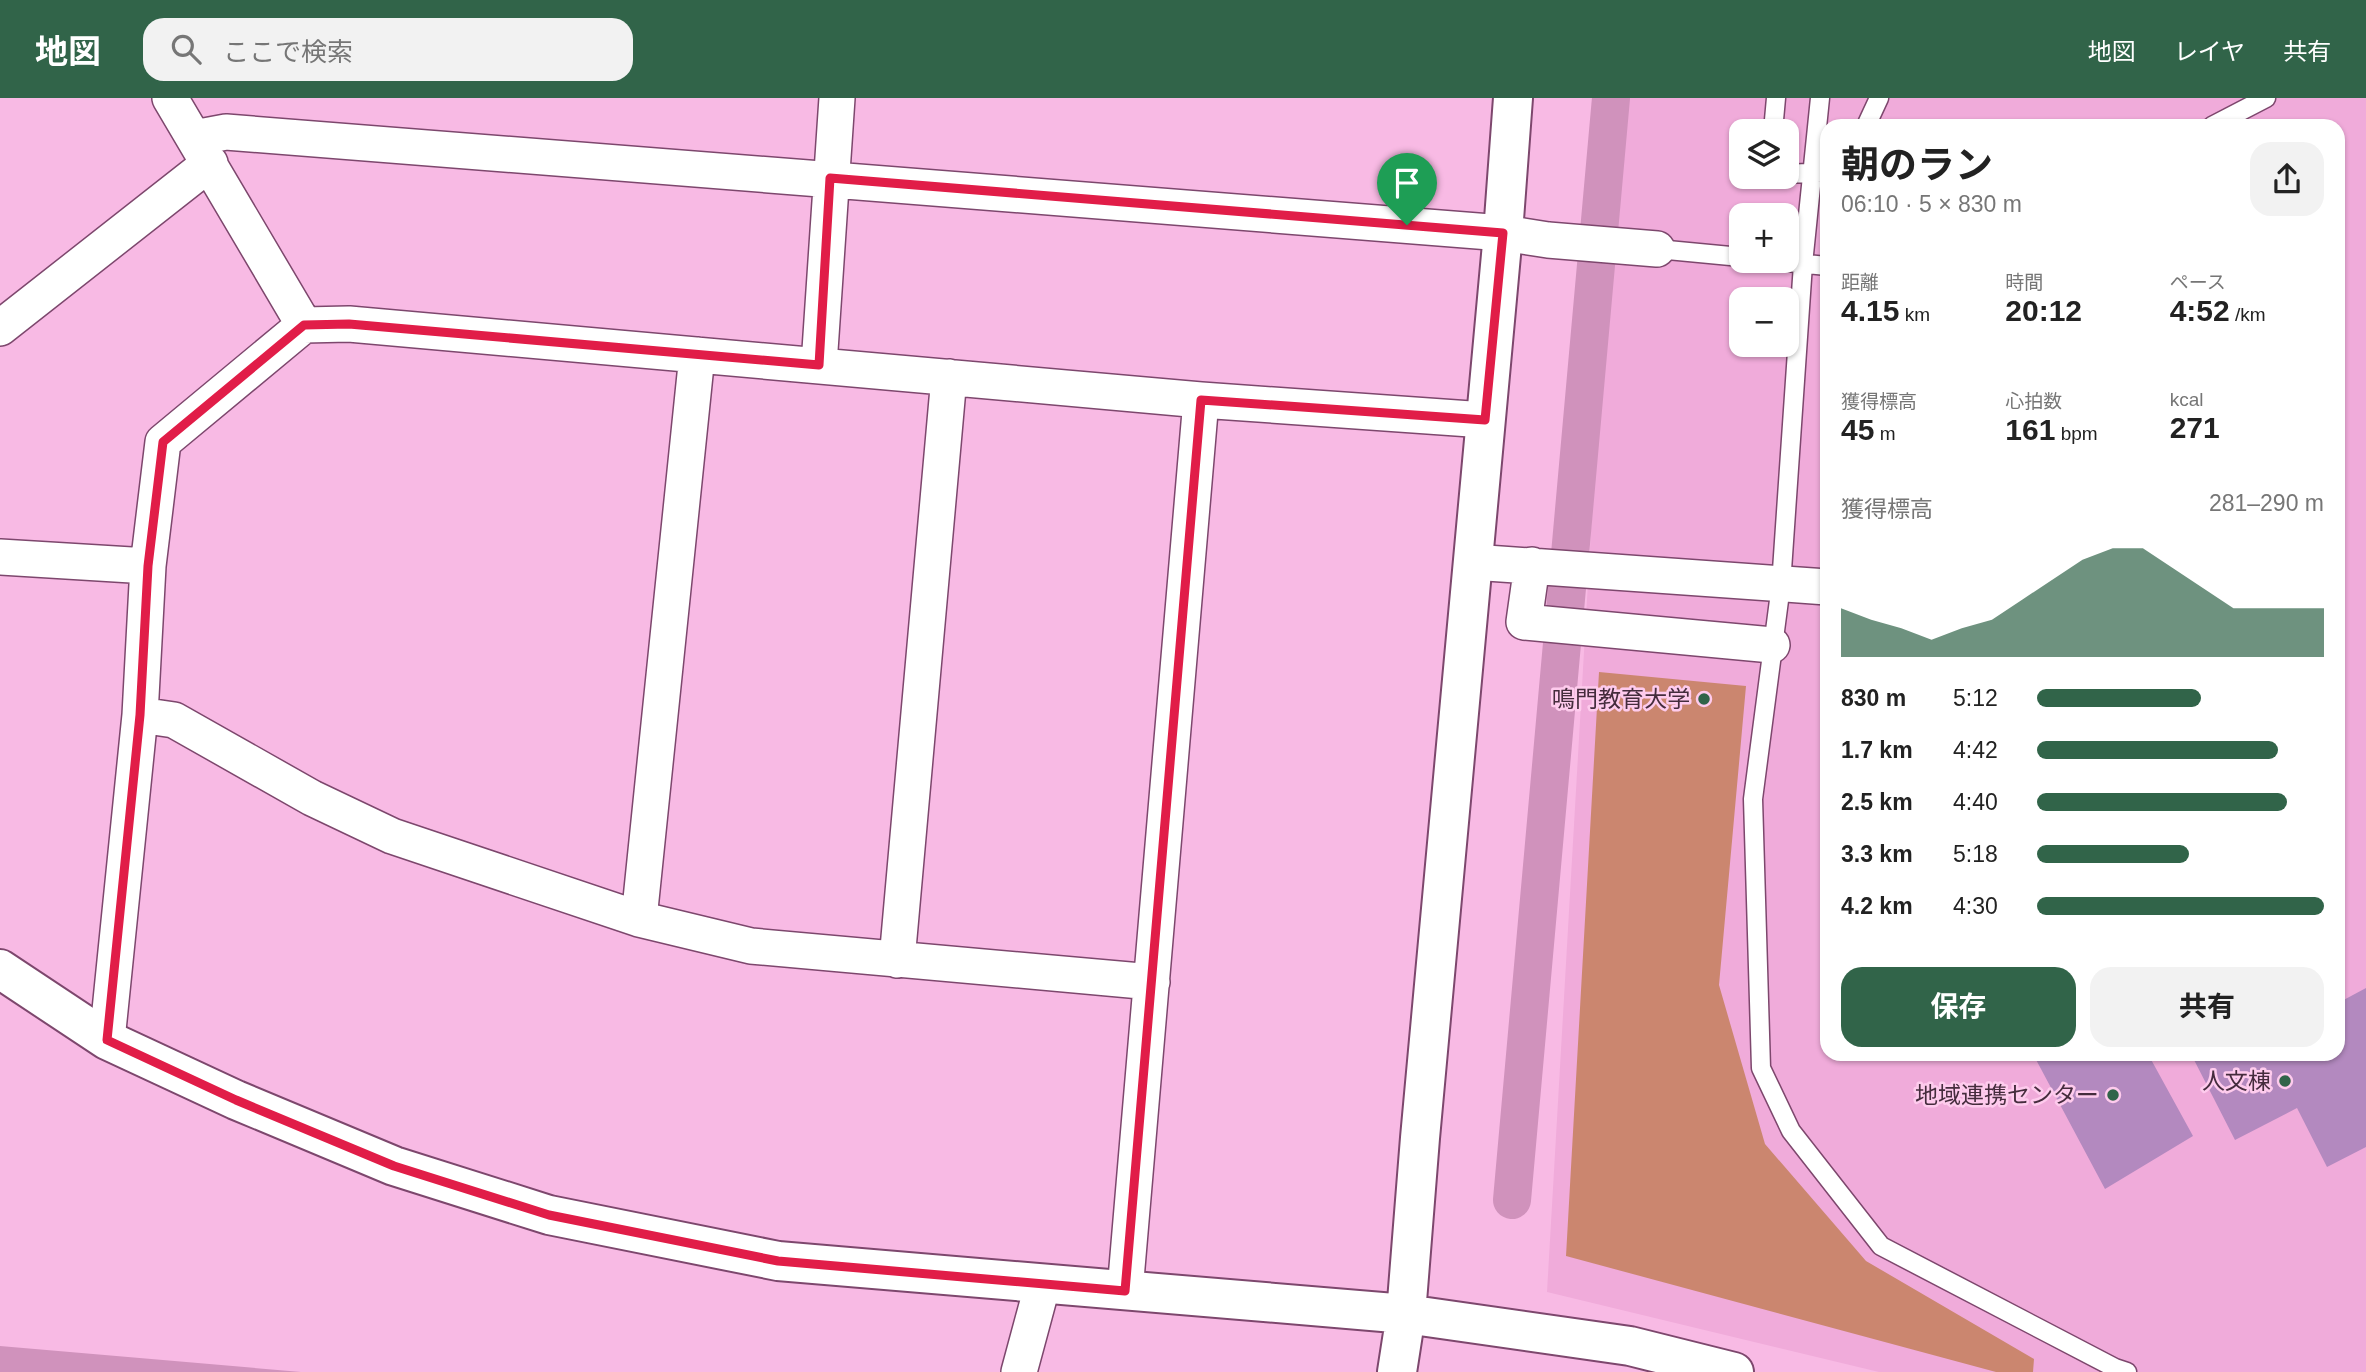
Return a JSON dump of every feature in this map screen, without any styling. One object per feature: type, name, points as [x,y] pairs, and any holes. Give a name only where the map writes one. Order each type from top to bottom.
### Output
[{"type":"street","points":[[170,98],[304,325]]},
{"type":"street","points":[[819,365],[837,98]]},
{"type":"street","points":[[1398,1372],[1406,1314],[1513,98]]},
{"type":"street","points":[[0,328],[202,150],[226,132],[830,178],[1645,247]]},
{"type":"street","points":[[107,1040],[140,715],[148,566],[163,442],[304,325],[349,324],[1201,400],[1485,420]]},
{"type":"street","points":[[639,919],[697,355]]},
{"type":"street","points":[[897,960],[948,377]]},
{"type":"street","points":[[1125,1291],[1201,400]]},
{"type":"street","points":[[0,557],[148,566]]},
{"type":"street","points":[[1472,562],[1820,587]]},
{"type":"street","points":[[1536,566],[1524,622],[1772,645]]},
{"type":"street","points":[[140,715],[174,720],[312,798],[392,836],[639,919],[751,946],[1152,982]]},
{"type":"street","points":[[0,969],[107,1040],[236,1100],[394,1166],[549,1215],[778,1261],[1406,1314],[1630,1346],[1734,1372]]},
{"type":"street","points":[[1020,1368],[1042,1283]]},
{"type":"lane","points":[[1774,119],[1776,98]]},
{"type":"lane","points":[[1820,98],[1820,171],[1803,264],[1781,585],[1753,799],[1761,1068],[1791,1131],[1881,1247],[2127,1372]]},
{"type":"lane","points":[[1869,119],[1879,98]]},
{"type":"lane","points":[[2226,119],[2266,98]]},
{"type":"lane","points":[[1799,172],[1820,171]]},
{"type":"lane","points":[[1645,247],[1729,256]]},
{"type":"lane","points":[[1799,264],[1820,265]]},
{"type":"shaded area","name":"鳴門教育大学","points":[[1616,98],[2366,98],[2366,1372],[1879,1372],[1547,1292]]},
{"type":"shaded area","points":[[1599,672],[1746,686],[1719,985],[1765,1144],[1866,1261],[2034,1359],[2033,1372],[1996,1372],[1566,1256]]},
{"type":"shaded area","points":[[0,1346],[301,1372],[0,1372]]},
{"type":"building","name":"人文棟","points":[[2366,988],[2366,1147],[2327,1167],[2297,1108],[2235,1140],[2195,1061],[2345,1061],[2345,999]]},
{"type":"building","name":"地域連携センター","points":[[2037,1061],[2152,1061],[2193,1136],[2105,1189]]},
{"type":"waterway","points":[[1512,1200],[1611,98]]},
{"type":"place","name":"鳴門教育大学","points":[[1704,699]]},
{"type":"place","name":"人文棟","points":[[2285,1081]]},
{"type":"place","name":"地域連携センター","points":[[2113,1095]]},
{"type":"route","points":[[830,178],[1407,225],[1503,233],[1485,420],[1201,400],[1125,1291],[778,1261],[549,1215],[394,1166],[236,1100],[107,1040],[140,715],[148,566],[163,442],[304,325],[349,324],[819,365],[830,178]]}]
